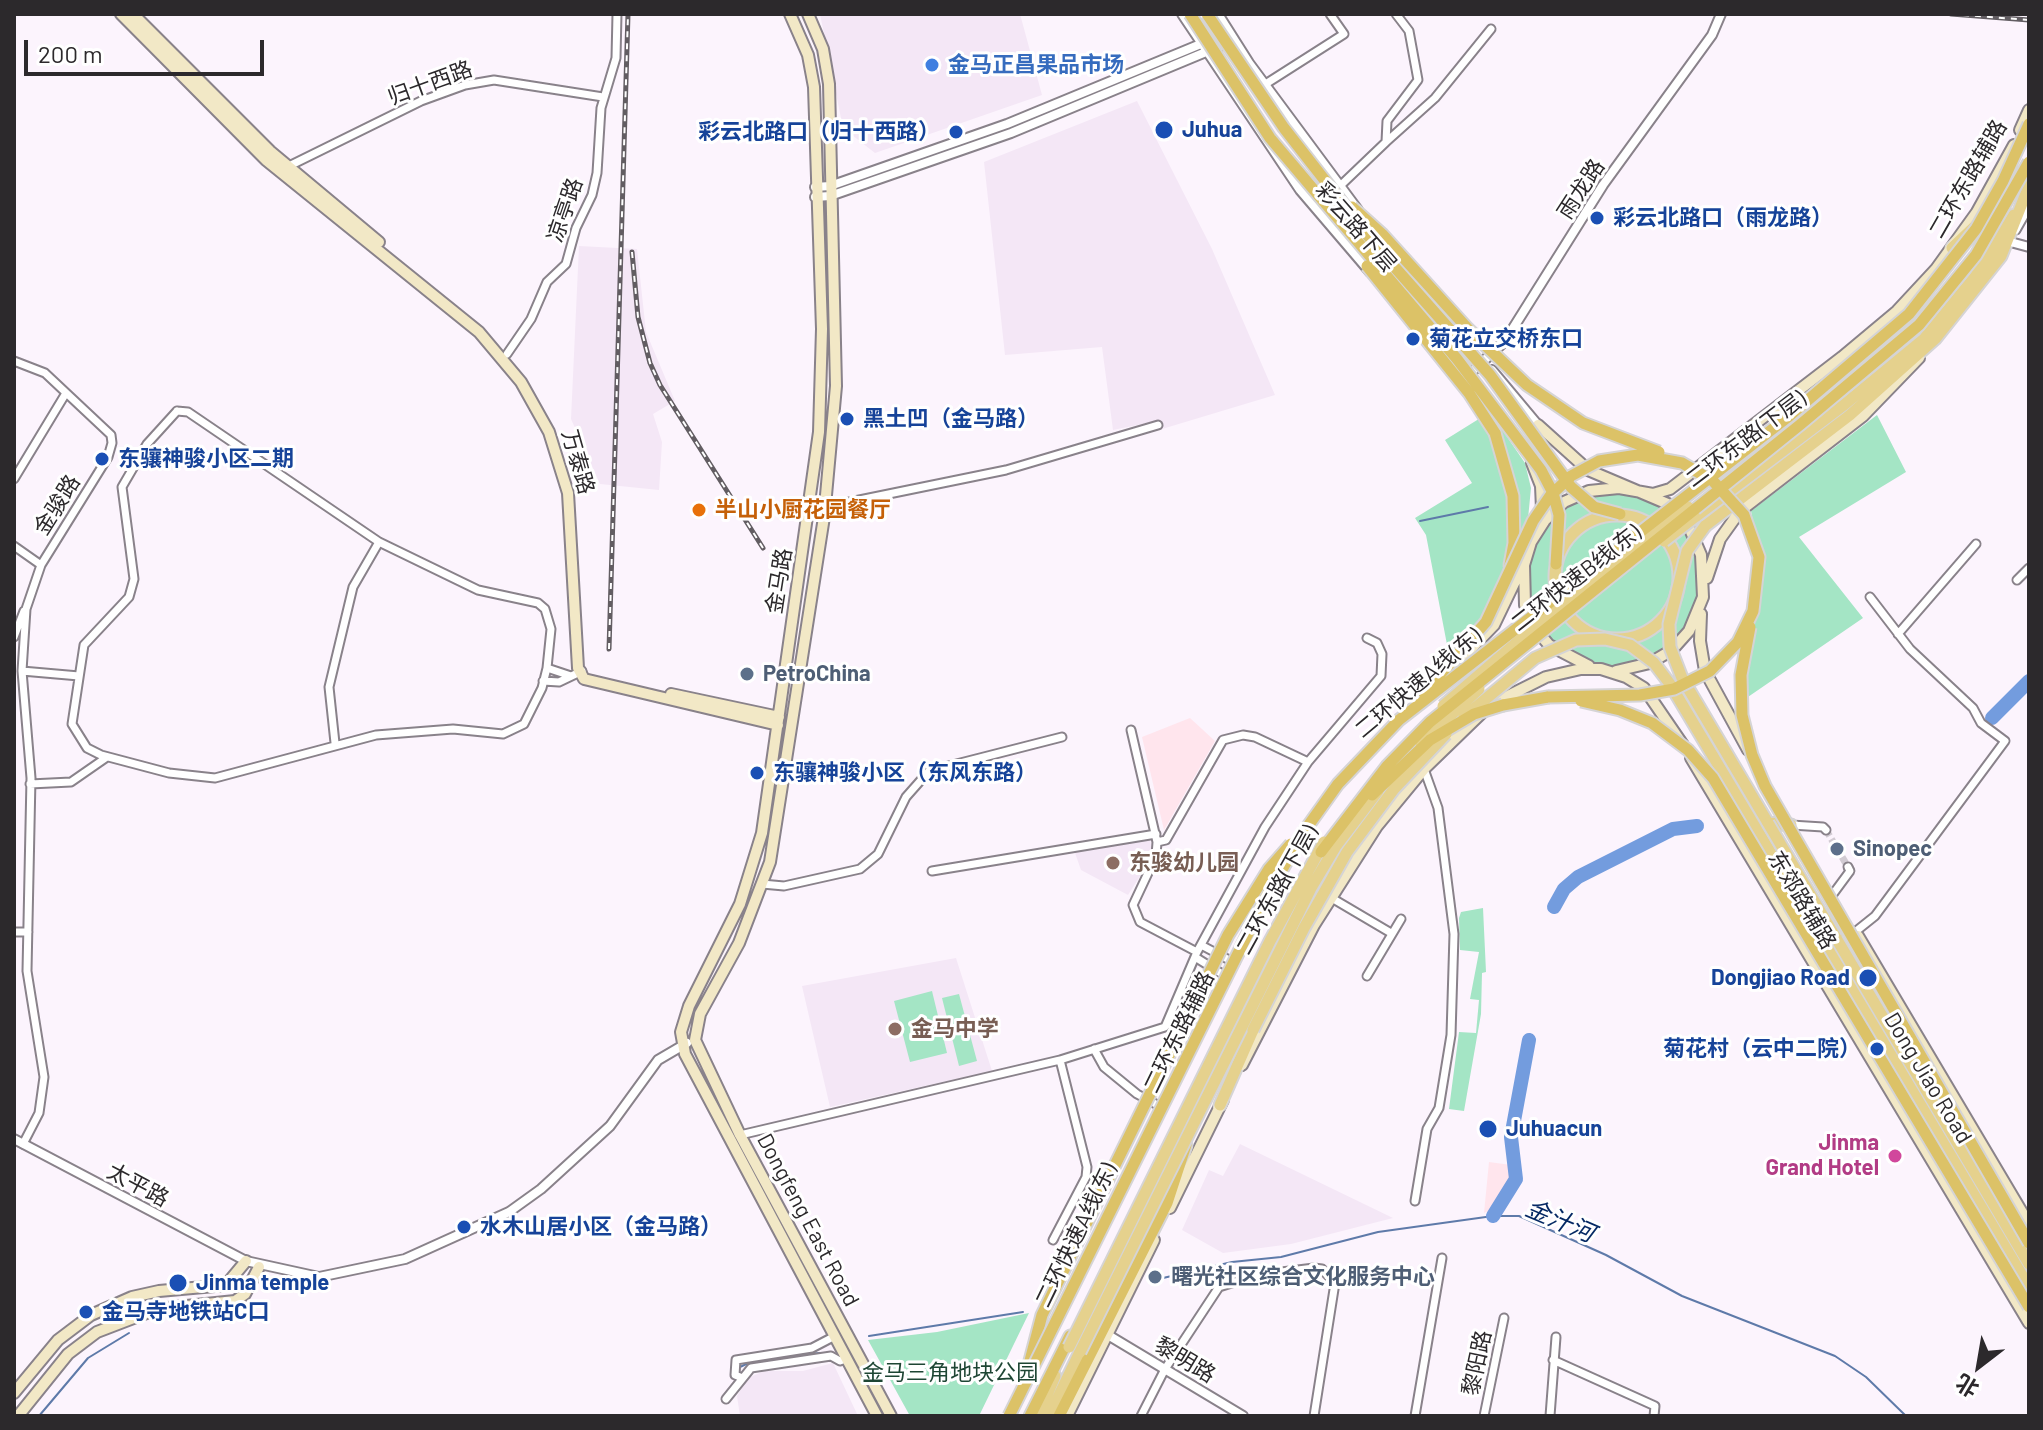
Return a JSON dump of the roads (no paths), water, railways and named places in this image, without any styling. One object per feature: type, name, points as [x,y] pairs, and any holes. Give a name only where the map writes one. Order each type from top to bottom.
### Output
[{"type":"highway","points":[[1190,14],[1230,81],[1398,308],[1469,393],[1495,433],[1513,496],[1514,543],[1507,579]]},
{"type":"highway","points":[[1207,14],[1313,166],[1376,246],[1490,375],[1576,493],[1594,507],[1620,514]]},
{"type":"highway","name":"二环快速A线(东)","points":[[1009,1416],[1264,901],[1303,833],[1352,767],[1399,720],[1788,417],[1901,322],[1944,274],[1976,229],[2003,181],[2029,124]]},
{"type":"highway","points":[[1313,166],[1527,385],[1583,423],[1699,471],[1730,496],[1751,531],[1759,567],[1740,693],[1745,733],[1765,786],[2029,1243]]},
{"type":"highway","name":"二环快速B线(东)","points":[[1030,1416],[1295,892],[1387,766],[1452,702],[1801,424],[1919,325],[1976,255],[2027,173]]},
{"type":"highway","points":[[1300,175],[1451,351],[1541,470],[1553,493],[1559,515],[1556,564]]},
{"type":"highway","points":[[1399,720],[1478,633],[1541,508],[1560,486],[1584,468],[1608,458],[1638,455],[1672,460],[1699,471]]},
{"type":"highway","points":[[1333,836],[1408,757],[1445,730],[1489,709],[1548,697],[1640,695],[1689,684],[1710,671],[1732,650],[1753,611]]},
{"type":"highway","points":[[1548,697],[1608,706],[1652,723],[1688,750],[1713,778],[2029,1307]]},
{"type":"highway","points":[[1016,1402],[1036,1329],[1049,1298],[1228,935],[1273,863],[1303,833]]},
{"type":"highway","points":[[1059,1416],[1167,1203],[1198,1103],[1239,1000]]},
{"type":"main road","points":[[121,14],[284,169]]},
{"type":"main road","points":[[133,14],[284,169]]},
{"type":"main road","name":"金马路","points":[[682,1045],[681,1032],[689,1006],[740,904],[755,862],[779,721],[819,432],[822,329],[815,192],[814,87],[808,55],[790,14]]},
{"type":"main road","name":"金马路","points":[[695,1040],[700,1014],[739,943],[770,862],[825,507],[836,386],[829,84],[823,49],[808,14]]},
{"type":"main road","name":"二环东路辅路","points":[[1637,491],[1661,493],[1681,482],[1908,301],[1952,248],[1989,192],[2029,110]]},
{"type":"main road","name":"万泰路","points":[[284,169],[483,328],[526,378],[555,429],[574,492],[578,673]]},
{"type":"main road","name":"万泰路","points":[[284,169],[479,332],[500,354],[538,408],[558,455],[572,518],[578,673]]},
{"type":"main road","points":[[1952,248],[2027,173]]},
{"type":"main road","points":[[1067,1416],[1220,1105],[1330,897],[1377,826],[1424,769],[1490,705],[1537,680],[1573,670],[1627,671],[1661,657],[1689,631],[1703,597],[1720,539],[1748,503],[1873,407],[1941,333],[1983,282],[2006,240],[2027,173]]},
{"type":"main road","name":"二环东路(下层)","points":[[1049,1416],[1287,934],[1322,867],[1352,824],[1427,737],[1568,616],[1897,363],[1932,330],[2027,173]]},
{"type":"main road","name":"二环东路(下层)","points":[[1038,1416],[1270,941],[1312,861],[1352,805],[1398,750],[1466,685],[1659,530],[1870,370],[1915,331],[2006,240]]},
{"type":"main road","points":[[1220,1105],[1253,1030],[1330,880],[1403,778],[1465,717],[1544,653],[1576,640],[1630,640],[1647,633],[1665,617],[1675,597],[1687,551],[1699,531],[1850,415],[1941,333]]},
{"type":"main road","points":[[1538,425],[1588,470],[1668,504],[1689,527],[1701,555],[1703,597]]},
{"type":"main road","points":[[1522,448],[1537,475],[1543,497],[1541,517],[1527,553],[1523,591],[1538,632],[1562,655],[1601,669]]},
{"type":"main road","points":[[1527,553],[1545,520],[1564,502],[1603,489],[1637,491]]},
{"type":"main road","points":[[1612,639],[1585,629],[1565,609],[1556,591],[1556,564],[1563,547],[1580,526],[1603,515],[1620,514],[1646,523],[1668,545],[1678,575],[1675,597]]},
{"type":"main road","name":"二环东路辅路","points":[[1009,1416],[1274,886],[1328,801],[1395,725],[1462,661],[1501,614],[1527,553]]},
{"type":"main road","name":"Dong Jiao Road","points":[[1675,597],[1668,639],[1682,678],[2029,1264]]},
{"type":"main road","name":"东郊路辅路","points":[[1703,597],[1701,651],[1714,690],[2029,1224]]},
{"type":"main road","name":"Dong Jiao Road","points":[[1612,639],[1642,653],[1670,684],[2029,1287]]},
{"type":"main road","name":"东郊路辅路","points":[[1601,669],[1638,684],[1659,707],[2029,1323]]},
{"type":"main road","points":[[578,673],[779,721]]},
{"type":"main road","points":[[1403,778],[1427,737]]},
{"type":"main road","points":[[1352,824],[1394,789]]},
{"type":"main road","points":[[1768,823],[1791,825]]},
{"type":"main road","points":[[1833,894],[1836,938]]},
{"type":"main road","name":"Dongfeng East Road","points":[[695,1040],[740,1135],[891,1416]]},
{"type":"main road","name":"Dongfeng East Road","points":[[682,1045],[877,1416]]},
{"type":"main road","points":[[14,1393],[58,1340],[91,1315],[132,1297],[159,1291],[226,1285],[246,1261]]},
{"type":"main road","points":[[18,1416],[68,1354],[97,1332],[157,1309],[235,1301],[245,1294],[259,1267]]},
{"type":"street","name":"凉亭路","points":[[507,354],[531,319],[547,282],[566,264],[576,228],[592,195],[603,97],[616,58],[617,14]]},
{"type":"street","name":"彩云路下层","points":[[1182,14],[1309,202],[1522,448]]},
{"type":"street","name":"彩云路下层","points":[[1218,14],[1264,85],[1425,296],[1538,425]]},
{"type":"street","points":[[1264,85],[1344,34],[1330,14]]},
{"type":"street","points":[[1386,142],[1387,121],[1418,80],[1409,31],[1396,14]]},
{"type":"street","name":"雨龙路","points":[[1464,379],[1505,341],[1603,185],[1712,35],[1721,14]]},
{"type":"street","points":[[1340,186],[1435,98],[1491,29]]},
{"type":"street","points":[[815,192],[830,191],[1011,133],[1232,36]]},
{"type":"street","name":"归十西路","points":[[284,169],[421,101],[465,85],[506,81],[603,97]]},
{"type":"street","points":[[2029,207],[2006,240],[2029,247]]},
{"type":"street","name":"金骏路","points":[[14,361],[45,373],[111,435],[111,451],[41,565],[26,609],[22,671],[30,784],[27,971],[44,1077],[39,1113],[23,1144]]},
{"type":"street","points":[[14,479],[66,393]]},
{"type":"street","points":[[177,411],[188,412],[379,542],[478,590],[538,603],[545,609],[551,629],[547,668],[528,718],[511,733],[426,729],[335,743],[215,778],[169,773],[107,757],[87,748],[72,724],[84,645],[129,597],[134,579],[122,487],[147,444],[177,411]]},
{"type":"street","points":[[825,507],[1006,470],[1158,425]]},
{"type":"street","points":[[335,743],[329,687],[353,587],[379,542]]},
{"type":"street","points":[[1898,634],[1976,544]]},
{"type":"street","points":[[14,546],[41,565]]},
{"type":"street","points":[[2017,580],[2029,568]]},
{"type":"street","points":[[1855,932],[1875,916],[2005,741],[1981,723],[1973,708],[1898,634],[1870,597]]},
{"type":"street","points":[[14,637],[26,609]]},
{"type":"street","points":[[740,1135],[1060,1060],[1165,1027],[1198,951],[1265,827],[1308,762],[1381,676],[1382,654],[1377,643],[1367,638]]},
{"type":"street","points":[[547,668],[578,673]]},
{"type":"street","points":[[22,671],[79,676]]},
{"type":"street","points":[[543,681],[559,682],[578,673]]},
{"type":"street","points":[[1131,730],[1156,838],[1156,856],[1133,899],[1137,919],[1198,951],[1235,963]]},
{"type":"street","points":[[932,871],[1156,838],[1166,840],[1223,740],[1243,735],[1255,737],[1308,762]]},
{"type":"street","points":[[762,884],[784,886],[860,869],[878,854],[906,797],[929,771],[1062,737]]},
{"type":"street","points":[[30,784],[71,782],[107,757]]},
{"type":"street","points":[[1415,1201],[1427,1129],[1439,1108],[1449,1049],[1454,934],[1438,808],[1424,769]]},
{"type":"street","points":[[1791,825],[1823,827],[1826,830]]},
{"type":"street","points":[[1833,894],[1850,871],[1848,867]]},
{"type":"street","points":[[1330,897],[1391,933]]},
{"type":"street","points":[[1367,976],[1401,919]]},
{"type":"street","points":[[14,932],[28,932]]},
{"type":"street","points":[[1198,951],[1228,978]]},
{"type":"street","name":"太平路","points":[[14,1139],[259,1267],[319,1277],[405,1259],[489,1223],[541,1189],[610,1126],[658,1060],[695,1040]]},
{"type":"street","points":[[1094,1049],[1104,1067],[1137,1094],[1164,1108]]},
{"type":"street","points":[[1053,1240],[1086,1177],[1087,1167],[1060,1060]]},
{"type":"street","points":[[1415,1416],[1442,1258]]},
{"type":"street","points":[[1141,1416],[1165,1369],[1219,1287],[1257,1275],[1322,1269],[1335,1283],[1314,1416]]},
{"type":"street","name":"黎阳路","points":[[1484,1416],[1504,1318]]},
{"type":"street","name":"黎明路","points":[[1108,1335],[1240,1415]]},
{"type":"street","points":[[740,1377],[735,1375],[736,1360],[812,1348],[835,1336]]},
{"type":"street","points":[[1550,1416],[1556,1337]]},
{"type":"street","points":[[726,1399],[740,1377],[751,1368],[831,1356],[840,1361],[846,1359]]},
{"type":"street","points":[[1553,1360],[1655,1406],[1654,1416]]},
{"type":"waterway","points":[[1420,521],[1488,507]]},
{"type":"waterway","points":[[1992,718],[2029,681]]},
{"type":"waterway","points":[[1554,907],[1564,889],[1578,877],[1673,829],[1697,826]]},
{"type":"waterway","points":[[1493,1216],[1516,1179],[1511,1137],[1529,1040]]},
{"type":"waterway","name":"金汁河","points":[[1163,1278],[1232,1262],[1281,1257],[1378,1232],[1493,1216],[1519,1216],[1606,1255],[1682,1296],[1835,1356],[1866,1377],[1906,1416]]},
{"type":"waterway","name":"金汁河","points":[[869,1336],[1023,1312]]},
{"type":"waterway","points":[[39,1416],[88,1358],[129,1333]]},
{"type":"waterway","name":"金汁河","points":[[777,1357],[820,1353]]},
{"type":"waterway","name":"金汁河","points":[[740,1367],[755,1360]]},
{"type":"tunnel","points":[[1826,830],[1848,867]]},
{"type":"railway","points":[[609,649],[628,14]]},
{"type":"railway","points":[[1951,14],[2029,20]]},
{"type":"railway","points":[[632,252],[638,317],[650,363],[660,385],[763,548]]},
{"type":"place","name":"金马正昌果品市场","points":[[932,65]]},
{"type":"place","name":"Juhua","points":[[1164,130]]},
{"type":"place","name":"彩云北路口（归十西路）","points":[[956,132]]},
{"type":"place","name":"彩云北路口（雨龙路）","points":[[1597,218]]},
{"type":"place","name":"菊花立交桥东口","points":[[1413,339]]},
{"type":"place","name":"黑土凹（金马路）","points":[[847,419]]},
{"type":"place","name":"东骧神骏小区二期","points":[[102,459]]},
{"type":"place","name":"半山小厨花园餐厅","points":[[699,510]]},
{"type":"place","name":"PetroChina","points":[[747,674]]},
{"type":"place","name":"东骧神骏小区（东风东路）","points":[[757,773]]},
{"type":"place","name":"Sinopec","points":[[1837,849]]},
{"type":"place","name":"东骏幼儿园","points":[[1113,863]]},
{"type":"place","name":"Dongjiao Road","points":[[1868,978]]},
{"type":"place","name":"金马中学","points":[[895,1029]]},
{"type":"place","name":"菊花村（云中二院）","points":[[1877,1049]]},
{"type":"place","name":"Juhuacun","points":[[1488,1129]]},
{"type":"place","name":"Jinma Grand Hotel","points":[[1895,1156]]},
{"type":"place","name":"水木山居小区（金马路）","points":[[464,1227]]},
{"type":"place","name":"曙光社区综合文化服务中心","points":[[1155,1277]]},
{"type":"place","name":"Jinma temple","points":[[178,1283]]},
{"type":"place","name":"金马寺地铁站C口","points":[[86,1312]]},
{"type":"park label","name":"金马三角地块公园","points":[[950,1373]]}]
